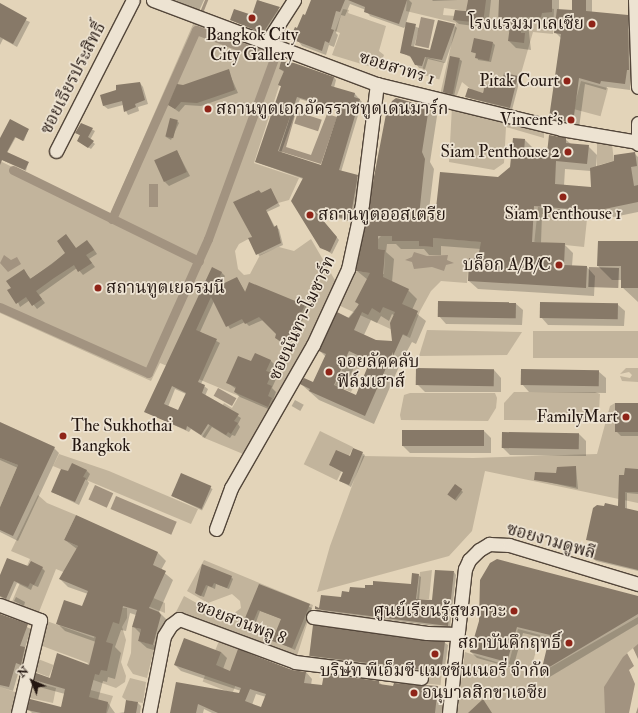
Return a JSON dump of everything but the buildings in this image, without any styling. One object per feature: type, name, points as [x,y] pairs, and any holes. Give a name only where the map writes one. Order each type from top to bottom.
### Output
[{"type":"street","name":"ซอยเธียรประสิทธิ์","points":[[56,151],[134,0]]},
{"type":"street","name":"ซอยสาทร 1","points":[[153,0],[377,84],[562,129],[638,143]]},
{"type":"street","points":[[267,42],[294,0]]},
{"type":"street","points":[[635,0],[638,87]]},
{"type":"street","name":"ซอยนันทา-โมซาร์ท","points":[[216,529],[231,488],[313,345],[348,270],[362,204],[377,84]]},
{"type":"street","points":[[638,123],[638,143]]},
{"type":"street","name":"ซอยงามดูพลี","points":[[449,713],[466,565],[473,554],[489,544],[509,545],[638,584]]},
{"type":"street","points":[[0,605],[40,620],[18,713]]},
{"type":"street","points":[[313,617],[419,632],[457,634]]},
{"type":"street","name":"ซอยสวนพลู 8","points":[[149,713],[164,636],[171,625],[179,620],[295,662],[421,678]]},
{"type":"shaded area","points":[[407,0],[468,0],[467,11],[444,8],[443,15],[480,18],[484,0],[503,0],[554,9],[553,34],[533,32],[520,77],[504,73],[500,88],[485,85],[483,93],[472,90],[462,82],[456,98],[440,95],[456,23],[406,11]]},
{"type":"shaded area","points":[[343,9],[349,10],[348,13],[386,26],[379,51],[384,55],[378,69],[332,55],[340,33],[335,31]]},
{"type":"shaded area","points":[[421,17],[435,20],[429,48],[415,45]]},
{"type":"shaded area","points":[[194,22],[280,52],[277,59],[281,61],[279,69],[284,71],[254,163],[299,178],[289,200],[278,203],[271,188],[263,196],[259,190],[234,202],[252,237],[239,244],[235,251],[238,269],[244,275],[250,274],[260,255],[279,247],[294,251],[311,239],[336,282],[325,309],[248,456],[202,437],[224,403],[232,408],[239,396],[160,363],[151,381],[0,313],[0,161],[110,215]]},
{"type":"shaded area","points":[[426,57],[444,62],[439,80],[421,74]]},
{"type":"shaded area","points":[[581,81],[608,88],[601,116],[573,109]]},
{"type":"shaded area","points":[[452,106],[544,129],[544,138],[506,127],[504,163],[494,170],[449,162]]},
{"type":"shaded area","points":[[292,111],[296,112],[286,147],[311,155],[327,114],[337,117],[321,164],[279,151]]},
{"type":"shaded area","points":[[298,112],[322,120],[318,131],[294,123]]},
{"type":"shaded area","points":[[597,142],[612,144],[614,161],[599,165],[597,169]]},
{"type":"shaded area","points":[[149,184],[158,184],[158,207],[149,207]]},
{"type":"shaded area","points":[[538,207],[588,212],[584,247],[534,242]]},
{"type":"shaded area","points":[[381,236],[392,236],[392,241],[419,241],[420,246],[432,247],[433,238],[484,242],[478,258],[469,258],[467,283],[441,281],[431,291],[420,311],[410,338],[336,304],[351,271],[384,274],[385,250],[378,249],[378,239]]},
{"type":"shaded area","points":[[414,252],[427,256],[448,255],[447,260],[454,263],[446,265],[444,271],[432,267],[414,269],[412,262],[405,260],[412,257]]},
{"type":"shaded area","points":[[4,255],[11,260],[17,257],[21,264],[8,272],[0,263]]},
{"type":"shaded area","points":[[589,267],[619,268],[618,288],[588,287]]},
{"type":"shaded area","points":[[427,330],[522,332],[507,355],[419,356]]},
{"type":"shaded area","points":[[533,331],[638,331],[638,358],[533,358]]},
{"type":"shaded area","points":[[348,358],[360,365],[358,378],[351,392],[335,385]]},
{"type":"shaded area","points":[[626,368],[638,368],[638,382],[622,381],[620,376],[630,378],[632,375],[629,372],[620,374]]},
{"type":"shaded area","points":[[218,388],[236,398],[232,406],[214,396]]},
{"type":"shaded area","points":[[514,392],[595,392],[600,394],[599,411],[591,421],[504,420],[504,403]]},
{"type":"shaded area","points":[[410,393],[495,393],[497,398],[496,408],[488,421],[401,420],[400,415],[404,395]]},
{"type":"shaded area","points":[[615,403],[615,431],[638,432],[638,503],[485,471],[472,531],[449,556],[317,592],[330,546],[363,456],[473,458],[597,454],[610,406]]},
{"type":"shaded area","points":[[320,431],[353,447],[337,480],[304,464]]},
{"type":"shaded area","points":[[59,454],[109,471],[198,509],[191,524],[53,466]]},
{"type":"shaded area","points":[[0,458],[18,465],[0,507]]},
{"type":"shaded area","points":[[95,485],[113,493],[107,508],[88,500]]},
{"type":"shaded area","points":[[38,495],[47,503],[76,515],[64,540],[78,546],[70,562],[165,603],[165,613],[56,569],[39,612],[36,613],[11,604],[30,559],[11,551]]},
{"type":"shaded area","points":[[116,496],[177,522],[171,535],[111,509]]},
{"type":"shaded area","points":[[204,560],[313,605],[296,659],[175,614],[184,596],[218,615],[229,617],[241,608],[240,601],[232,594],[208,603],[187,591]]},
{"type":"shaded area","points":[[432,570],[429,599],[417,599],[420,572]]},
{"type":"shaded area","points":[[104,607],[127,608],[127,618],[122,627],[126,640],[121,662],[126,676],[125,682],[116,688],[85,677],[88,663],[37,644],[44,620],[94,638]]},
{"type":"shaded area","points":[[638,617],[638,713],[457,713],[465,652],[537,675]]},
{"type":"shaded area","points":[[132,627],[141,629],[138,641],[155,645],[147,678],[133,674],[127,665],[131,653]]},
{"type":"shaded area","points":[[518,629],[540,635],[531,670],[509,664]]},
{"type":"shaded area","points":[[221,636],[251,648],[232,693],[203,681]]},
{"type":"shaded area","points":[[638,644],[638,713],[605,713],[604,687],[623,657]]},
{"type":"shaded area","points":[[33,657],[54,665],[49,677],[28,669]]},
{"type":"shaded area","points":[[423,670],[442,672],[441,685],[422,683]]},
{"type":"shaded area","points":[[130,678],[146,682],[143,703],[126,700],[122,697]]},
{"type":"shaded area","points":[[28,680],[56,688],[53,703],[25,697]]},
{"type":"shaded area","points":[[0,687],[18,693],[14,713],[0,713]]},
{"type":"shaded area","points":[[83,688],[113,696],[107,713],[77,713]]},
{"type":"pier","points":[[633,648],[638,659],[638,707],[636,713],[629,713],[635,684],[629,670],[634,666],[627,653]]},
{"type":"waterway","points":[[202,10],[206,0]]},
{"type":"waterway","points":[[0,307],[148,373],[208,239],[274,59],[196,30],[112,219]]},
{"type":"waterway","points":[[13,170],[199,261]]},
{"type":"place","name":"Bangkok City City Gallery","points":[[252,18]]},
{"type":"place","name":"โรงแรมมาเลเซีย","points":[[592,24]]},
{"type":"place","name":"Pitak Court","points":[[567,81]]},
{"type":"place","name":"สถานทูตเอกอัครราชทูตเดนมาร์ก","points":[[208,109]]},
{"type":"place","name":"Vincent's","points":[[571,120]]},
{"type":"place","name":"Siam Penthouse 2","points":[[568,152]]},
{"type":"place","name":"Siam Penthouse 1","points":[[563,197]]},
{"type":"place","name":"สถานทูตออสเตรีย","points":[[310,215]]},
{"type":"place","name":"บล็อก A/B/C","points":[[559,265]]},
{"type":"place","name":"สถานทูตเยอรมนี","points":[[98,288]]},
{"type":"place","name":"จอยลัคคลับ ฟิล์มเฮาส์","points":[[329,372]]},
{"type":"place","name":"FamilyMart","points":[[626,417]]},
{"type":"place","name":"The Sukhothai Bangkok","points":[[63,436]]},
{"type":"place","name":"ศูนย์เรียนรู้สุขภาวะ","points":[[514,611]]},
{"type":"place","name":"สถาบันคึกฤทธิ์","points":[[569,643]]},
{"type":"place","name":"บริษัท พีเอ็มซี แมชชีนเนอรี่ จำกัด","points":[[435,654]]},
{"type":"place","name":"อนุบาลสิกขาเอซีย","points":[[414,693]]}]
